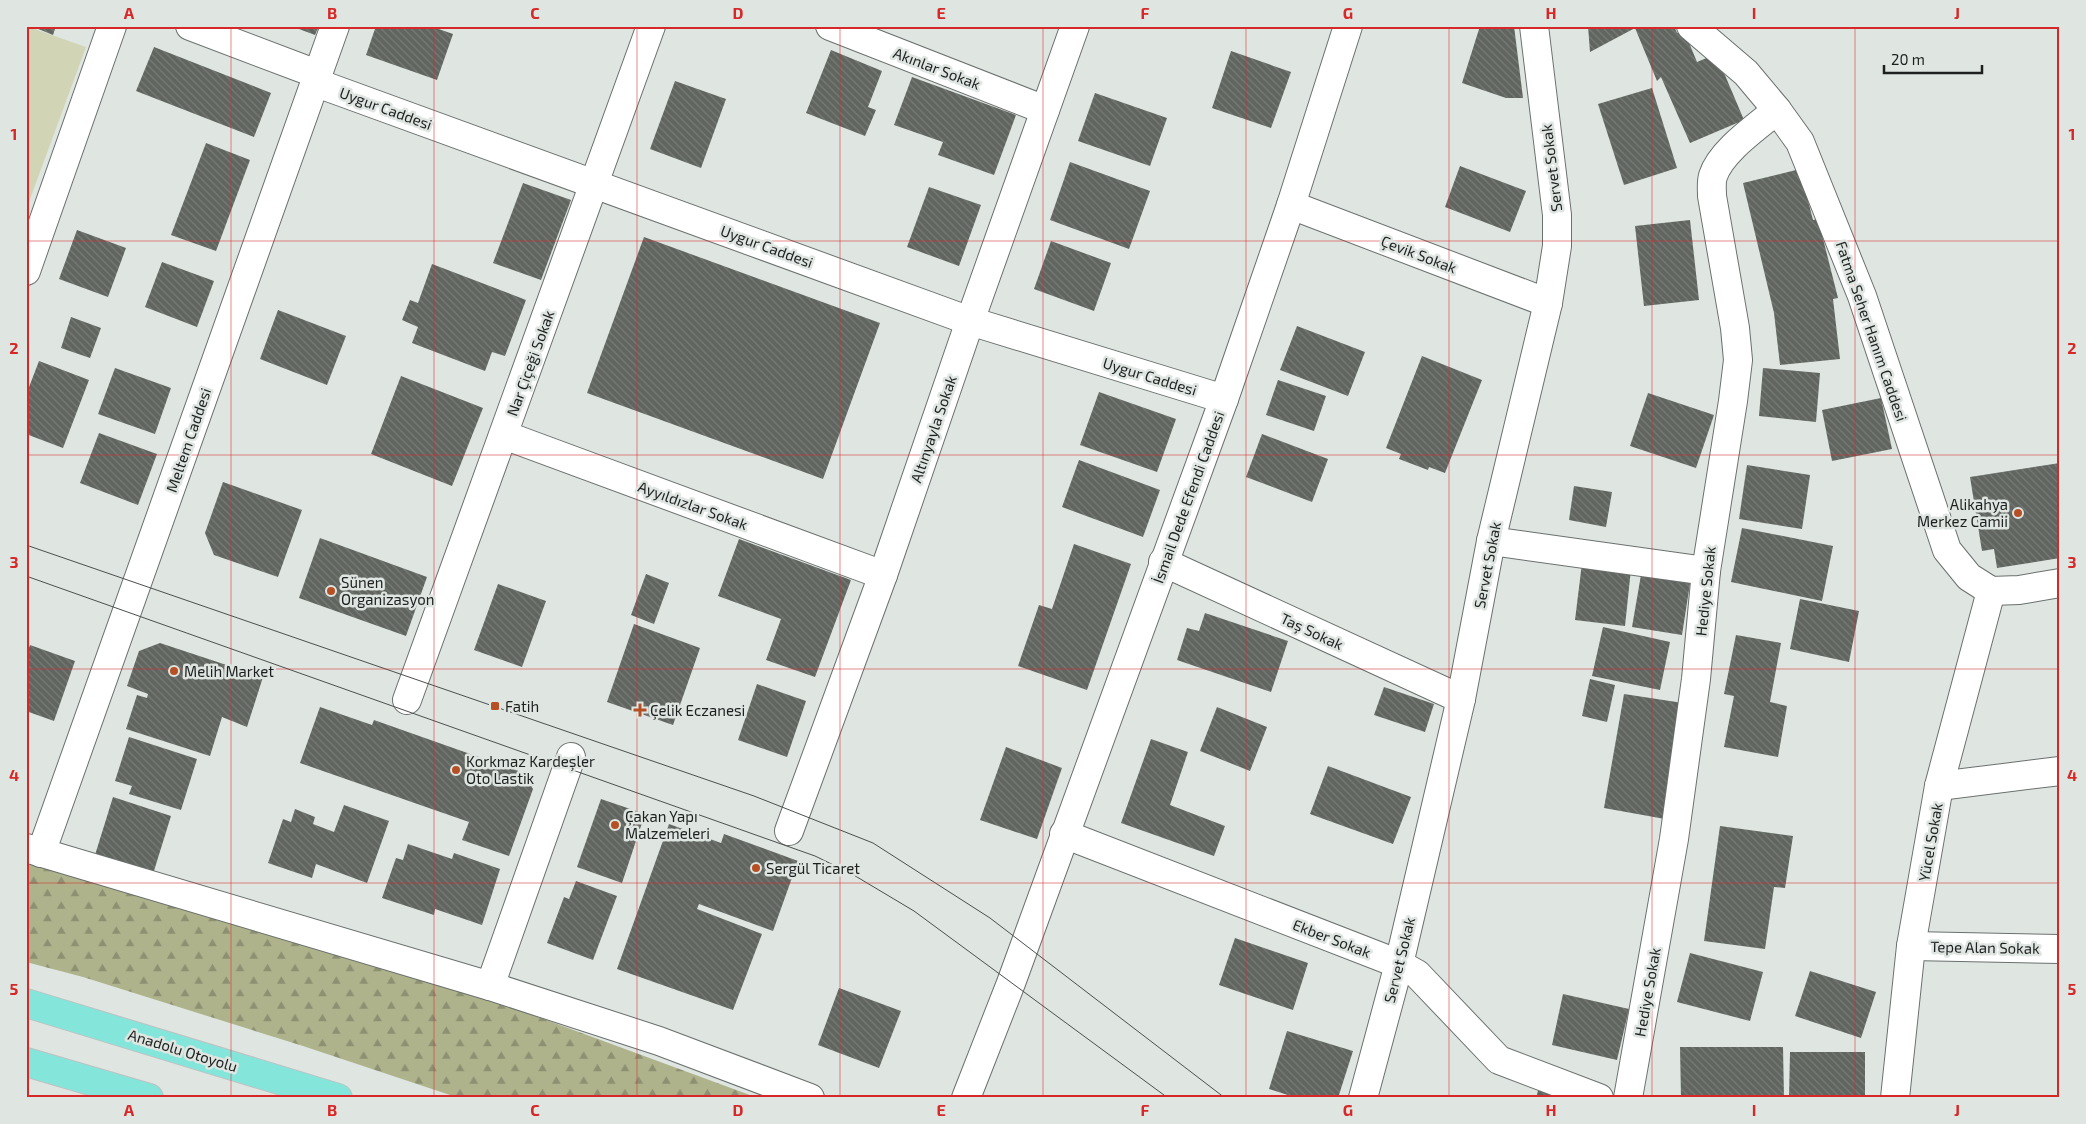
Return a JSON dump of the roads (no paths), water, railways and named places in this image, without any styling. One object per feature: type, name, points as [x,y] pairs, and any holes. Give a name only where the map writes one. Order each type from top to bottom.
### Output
[{"type":"highway","name":"Anadolu Otoyolu","points":[[26,1003],[338,1098]]},
{"type":"highway","points":[[26,1062],[148,1098]]},
{"type":"street","points":[[26,271],[112,26]]},
{"type":"street","name":"Uygur Caddesi","points":[[190,26],[315,78],[970,321],[1224,399]]},
{"type":"street","name":"Meltem Caddesi","points":[[34,850],[132,602],[315,78],[335,26]]},
{"type":"street","name":"Nar Çiçeği Sokak","points":[[407,700],[652,26]]},
{"type":"street","name":"Altınyayla Sokak","points":[[788,831],[883,575],[970,321],[1075,26]]},
{"type":"street","name":"İsmail Dede Efendi Caddesi","points":[[966,1098],[1017,965],[1224,399],[1348,26]]},
{"type":"street","name":"Servet Sokak","points":[[1363,1098],[1399,964],[1461,699],[1491,541],[1548,303],[1557,246],[1557,215],[1534,26]]},
{"type":"street","name":"Fatma Seher Hanım Caddesi","points":[[1691,26],[1746,73],[1777,110],[1800,142],[1862,296],[1947,550],[1969,577],[1991,591]]},
{"type":"street","name":"Akınlar Sokak","points":[[832,27],[1045,110]]},
{"type":"street","name":"Hediye Sokak","points":[[1628,1098],[1674,839],[1696,679],[1706,570],[1738,360],[1735,328],[1712,196],[1712,178],[1718,166],[1732,148],[1777,110]]},
{"type":"street","name":"Çevik Sokak","points":[[1290,205],[1548,303]]},
{"type":"street","name":"Ayyıldızlar Sokak","points":[[504,436],[883,575]]},
{"type":"street","points":[[1491,541],[1706,570]]},
{"type":"street","name":"Taş Sokak","points":[[1164,562],[1461,699]]},
{"type":"street","points":[[1991,591],[2019,590],[2060,582]]},
{"type":"street","name":"Yücel Sokak","points":[[1895,1098],[1911,946],[1939,786],[1991,591]]},
{"type":"street","points":[[490,986],[571,757]]},
{"type":"street","points":[[1939,786],[2060,771]]},
{"type":"street","name":"Ekber Sokak","points":[[1064,834],[1399,964],[1417,974],[1499,1060],[1599,1098]]},
{"type":"street","points":[[34,850],[490,986],[659,1041],[810,1098]]},
{"type":"street","name":"Tepe Alan Sokak","points":[[1911,946],[2060,949]]},
{"type":"tram line","points":[[26,545],[754,796],[873,843],[990,918],[1225,1098]]},
{"type":"tram line","points":[[26,576],[815,856],[852,874],[914,911],[1168,1098]]},
{"type":"place","name":"Alikahya Merkez Camii","points":[[2018,513]]},
{"type":"place","name":"Sünen Organizasyon","points":[[331,591]]},
{"type":"place","name":"Melih Market","points":[[174,671]]},
{"type":"place","name":"Fatih","points":[[495,706]]},
{"type":"place","name":"Çelik Eczanesi","points":[[640,710]]},
{"type":"place","name":"Korkmaz Kardeşler Oto Lastik","points":[[456,770]]},
{"type":"place","name":"Çakan Yapı Malzemeleri","points":[[615,825]]},
{"type":"place","name":"Sergül Ticaret","points":[[756,868]]}]
